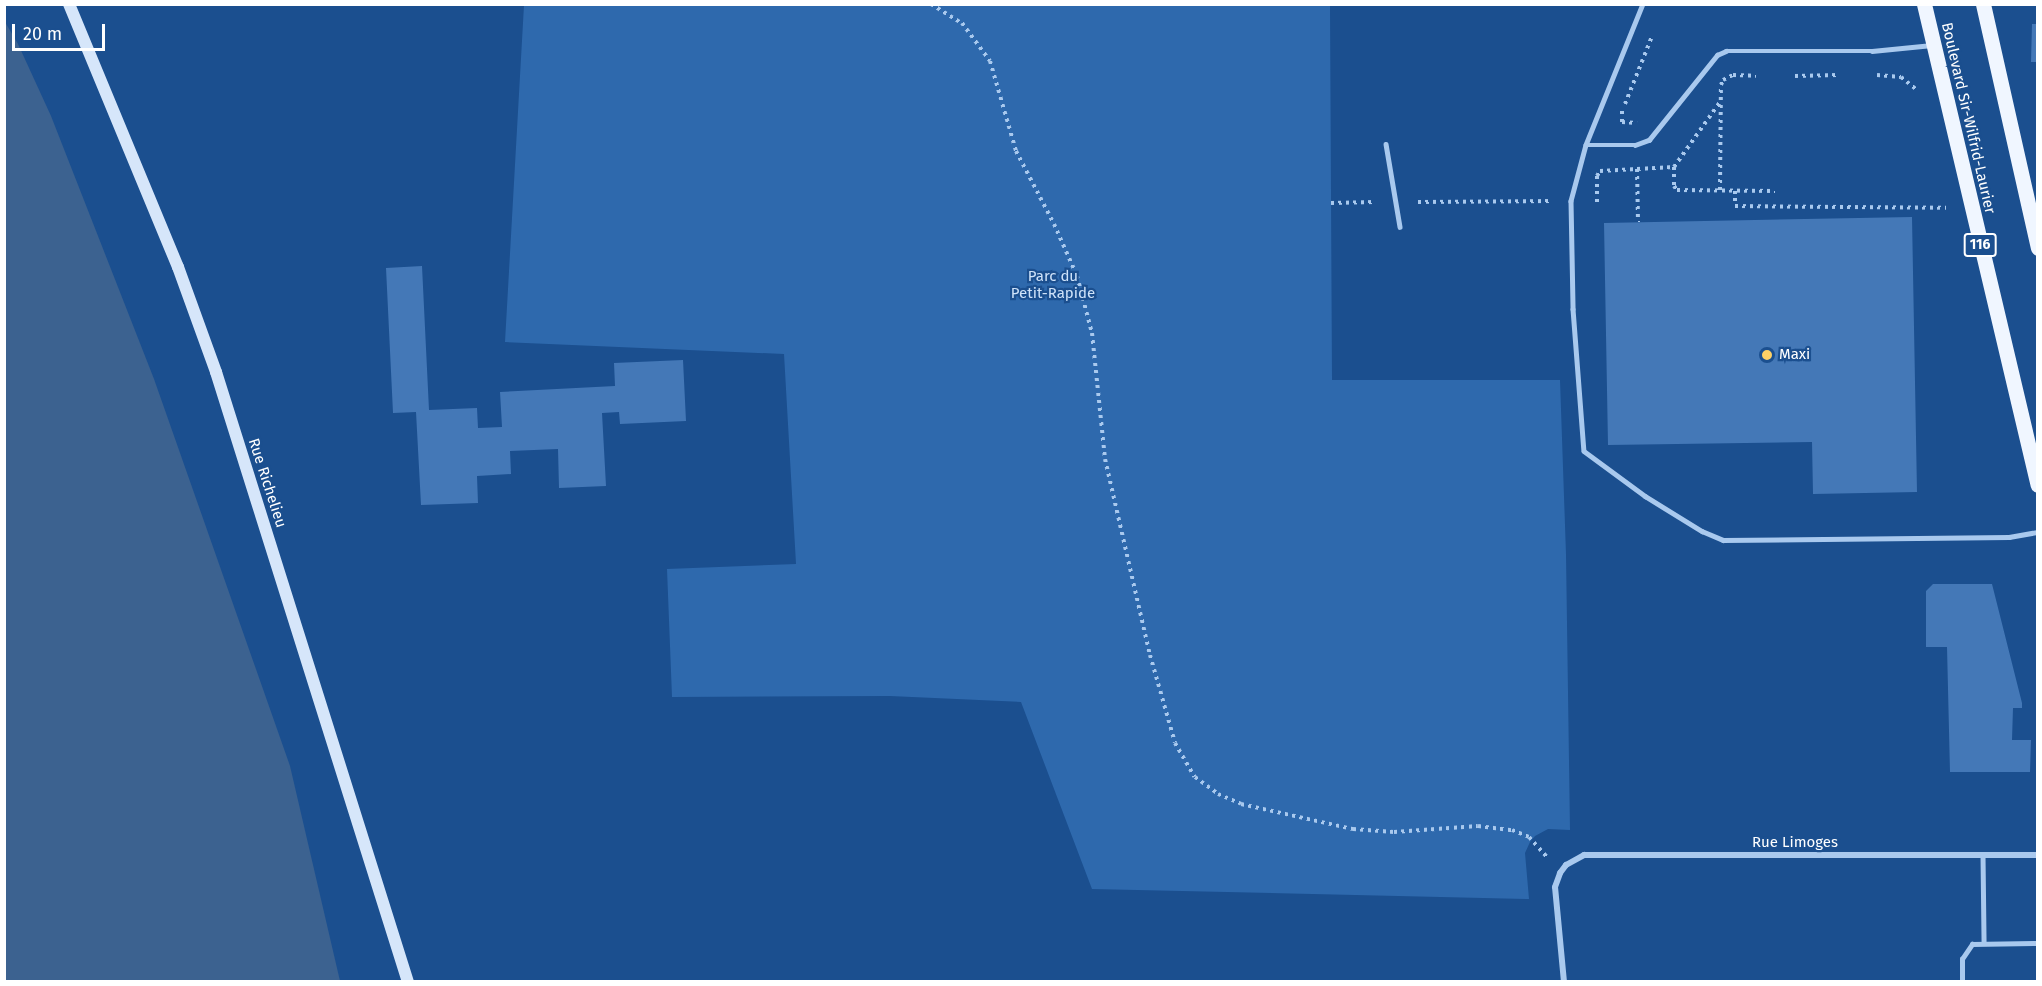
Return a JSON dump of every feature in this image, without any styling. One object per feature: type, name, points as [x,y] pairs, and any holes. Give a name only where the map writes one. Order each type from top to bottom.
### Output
[{"type":"main road","name":"Rue Richelieu","points":[[69,4],[169,246],[216,372],[408,981]]},
{"type":"main road","name":"Boulevard Sir-Wilfrid-Laurier","points":[[1924,4],[2037,485]]},
{"type":"main road","points":[[1983,4],[2008,126],[2037,248]]},
{"type":"street","name":"Rue Limoges","points":[[1560,873],[1576,858],[1591,855],[2037,855]]},
{"type":"street","points":[[1560,873],[1556,896],[1564,981]]},
{"type":"lane","points":[[1643,4],[1586,145],[1571,201],[1573,309],[1584,451],[1645,496],[1702,531],[1723,540],[2009,537],[2037,532]]},
{"type":"lane","points":[[1586,145],[1635,145],[1649,140],[1717,55],[1726,51],[1872,51],[1932,45]]},
{"type":"lane","points":[[1386,144],[1400,227]]},
{"type":"lane","points":[[1983,855],[1984,943]]},
{"type":"lane","points":[[1962,981],[1962,959],[1972,944],[2037,943]]},
{"type":"path","points":[[931,4],[962,23],[990,61],[1016,151],[1054,224],[1077,276],[1092,333],[1105,459],[1150,655],[1175,743],[1195,777],[1218,794],[1241,804],[1353,829],[1394,832],[1478,826],[1512,830],[1534,842],[1560,873]]},
{"type":"path","points":[[1637,123],[1622,122],[1620,116],[1653,33]]},
{"type":"path","points":[[1720,190],[1721,85],[1723,80],[1733,75],[1756,76]]},
{"type":"path","points":[[1795,76],[1839,75]]},
{"type":"path","points":[[1877,75],[1901,78],[1917,90]]},
{"type":"path","points":[[1674,167],[1674,186],[1677,190],[1775,191]]},
{"type":"path","points":[[1637,169],[1638,222]]},
{"type":"path","points":[[1735,191],[1735,207],[1946,208]]},
{"type":"path","points":[[1418,202],[1554,201]]},
{"type":"path","points":[[1331,203],[1376,202]]},
{"type":"green space","name":"Parc du Petit-Rapide","points":[[524,5],[1330,5],[1332,380],[1560,380],[1566,554],[1570,830],[1548,829],[1535,836],[1530,842],[1525,853],[1529,899],[1092,889],[1021,702],[890,696],[672,697],[667,569],[796,564],[784,354],[505,342]]},
{"type":"shaded area","points":[[5,22],[18,44],[51,116],[154,379],[290,766],[340,981],[5,981]]},
{"type":"building","points":[[2032,24],[2038,24],[2038,62],[2031,62]]},
{"type":"building","points":[[1912,217],[1917,492],[1813,494],[1812,442],[1608,445],[1604,223]]},
{"type":"building","points":[[422,266],[429,410],[477,408],[478,428],[502,427],[500,392],[615,386],[614,363],[683,360],[686,421],[620,424],[619,412],[602,413],[606,486],[559,488],[558,449],[510,451],[511,474],[477,476],[478,503],[421,505],[416,412],[393,413],[386,268]]},
{"type":"building","points":[[1933,584],[1992,584],[2022,703],[2022,708],[2013,708],[2012,740],[2031,740],[2030,772],[1950,772],[1947,647],[1926,647],[1926,591]]},
{"type":"place","name":"Maxi","points":[[1767,355]]}]
